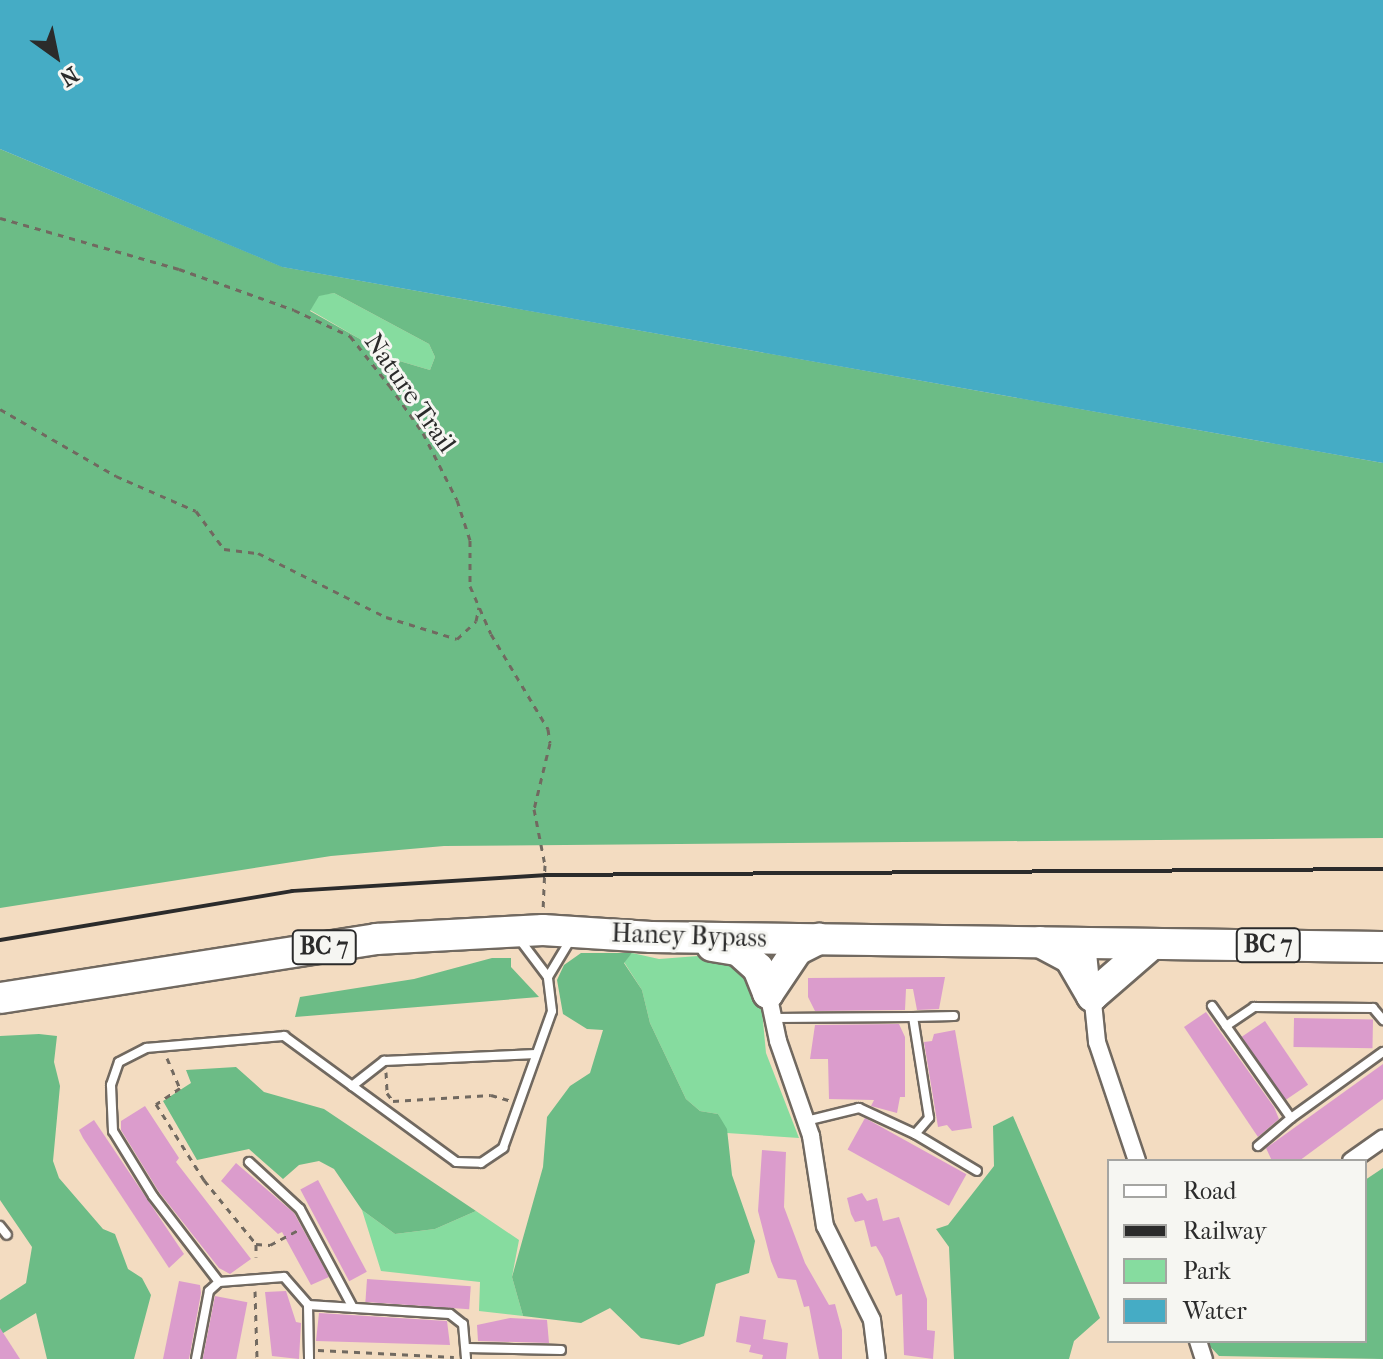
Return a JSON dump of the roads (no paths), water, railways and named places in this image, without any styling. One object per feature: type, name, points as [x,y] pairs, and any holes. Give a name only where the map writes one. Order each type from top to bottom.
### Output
[{"type":"highway","name":"Haney Bypass","points":[[0,998],[376,939],[543,930],[651,937],[1383,947]]},
{"type":"highway","points":[[651,937],[738,950],[758,968],[771,1005]]},
{"type":"highway","points":[[771,1005],[797,950],[819,939]]},
{"type":"highway","points":[[1040,942],[1070,958],[1092,996],[1152,944]]},
{"type":"street","points":[[1087,943],[1097,1042],[1136,1159]]},
{"type":"street","points":[[771,1005],[805,1122],[825,1226],[872,1320],[877,1359]]},
{"type":"street","points":[[1354,1159],[1383,1139]]},
{"type":"lane","points":[[219,1282],[153,1196],[113,1131],[111,1085],[119,1062],[161,1047],[284,1036],[456,1162],[481,1163],[503,1148],[552,1011],[548,977],[513,932]]},
{"type":"lane","points":[[548,977],[573,932]]},
{"type":"lane","points":[[771,1005],[913,1017],[954,1016]]},
{"type":"lane","points":[[1212,1006],[1291,1118]]},
{"type":"lane","points":[[1226,1026],[1254,1007],[1373,1008],[1383,1020]]},
{"type":"lane","points":[[913,1017],[929,1118],[915,1134]]},
{"type":"lane","points":[[1258,1146],[1291,1118],[1383,1052]]},
{"type":"lane","points":[[352,1086],[385,1061],[536,1054]]},
{"type":"lane","points":[[805,1122],[859,1108],[915,1134],[977,1171]]},
{"type":"lane","points":[[249,1162],[300,1209],[353,1308]]},
{"type":"lane","points":[[0,1226],[7,1235]]},
{"type":"lane","points":[[196,1359],[209,1291],[219,1282],[284,1277],[308,1305],[309,1356]]},
{"type":"lane","points":[[308,1305],[450,1314],[463,1324],[466,1358]]},
{"type":"lane","points":[[467,1348],[561,1350]]},
{"type":"water","points":[[0,0],[1383,0],[1383,463],[282,267],[0,149]]},
{"type":"railway","points":[[0,940],[292,891],[545,875],[1383,869]]}]
